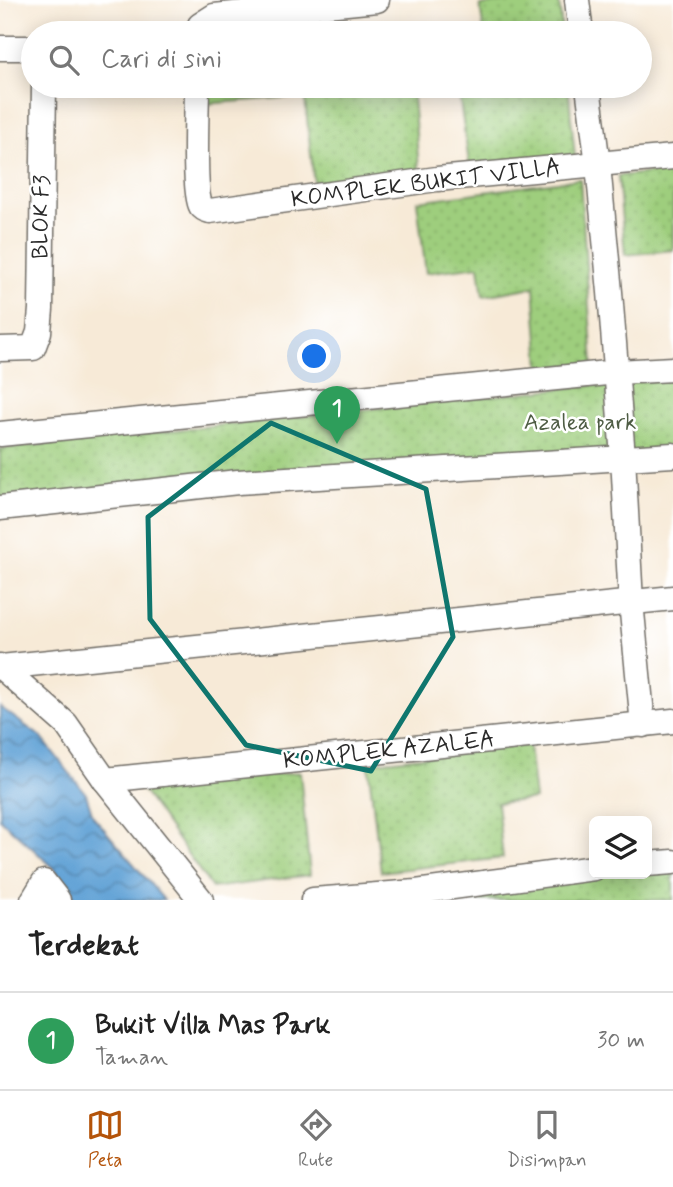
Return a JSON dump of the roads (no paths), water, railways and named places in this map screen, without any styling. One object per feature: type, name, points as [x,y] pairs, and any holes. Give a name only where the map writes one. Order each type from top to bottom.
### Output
[{"type":"street","points":[[208,21],[214,16],[377,0]]},
{"type":"street","points":[[577,0],[580,21]]},
{"type":"street","points":[[0,48],[21,48]]},
{"type":"street","name":"BLOK F3","points":[[0,349],[33,348],[39,332],[44,98]]},
{"type":"street","name":"KOMPLEK BUKIT VILLA","points":[[197,98],[197,187],[200,205],[210,211],[425,181],[673,157]]},
{"type":"street","points":[[590,98],[617,373],[631,602],[643,724]]},
{"type":"street","points":[[0,434],[673,369]]},
{"type":"street","points":[[0,508],[238,482],[673,454]]},
{"type":"street","points":[[0,666],[673,598]]},
{"type":"street","points":[[0,666],[66,724],[105,780],[201,900]]},
{"type":"street","name":"KOMPLEK AZALEA","points":[[105,780],[673,721]]},
{"type":"street","points":[[652,864],[673,862]]},
{"type":"street","points":[[313,900],[416,892],[589,869]]},
{"type":"water","points":[[0,707],[41,737],[86,794],[93,816],[164,900],[76,900],[54,868],[0,819]]},
{"type":"place","name":"Bukit Villa Mas Park","points":[[337,444]]},
{"type":"park label","name":"Azalea park","points":[[580,423]]}]
